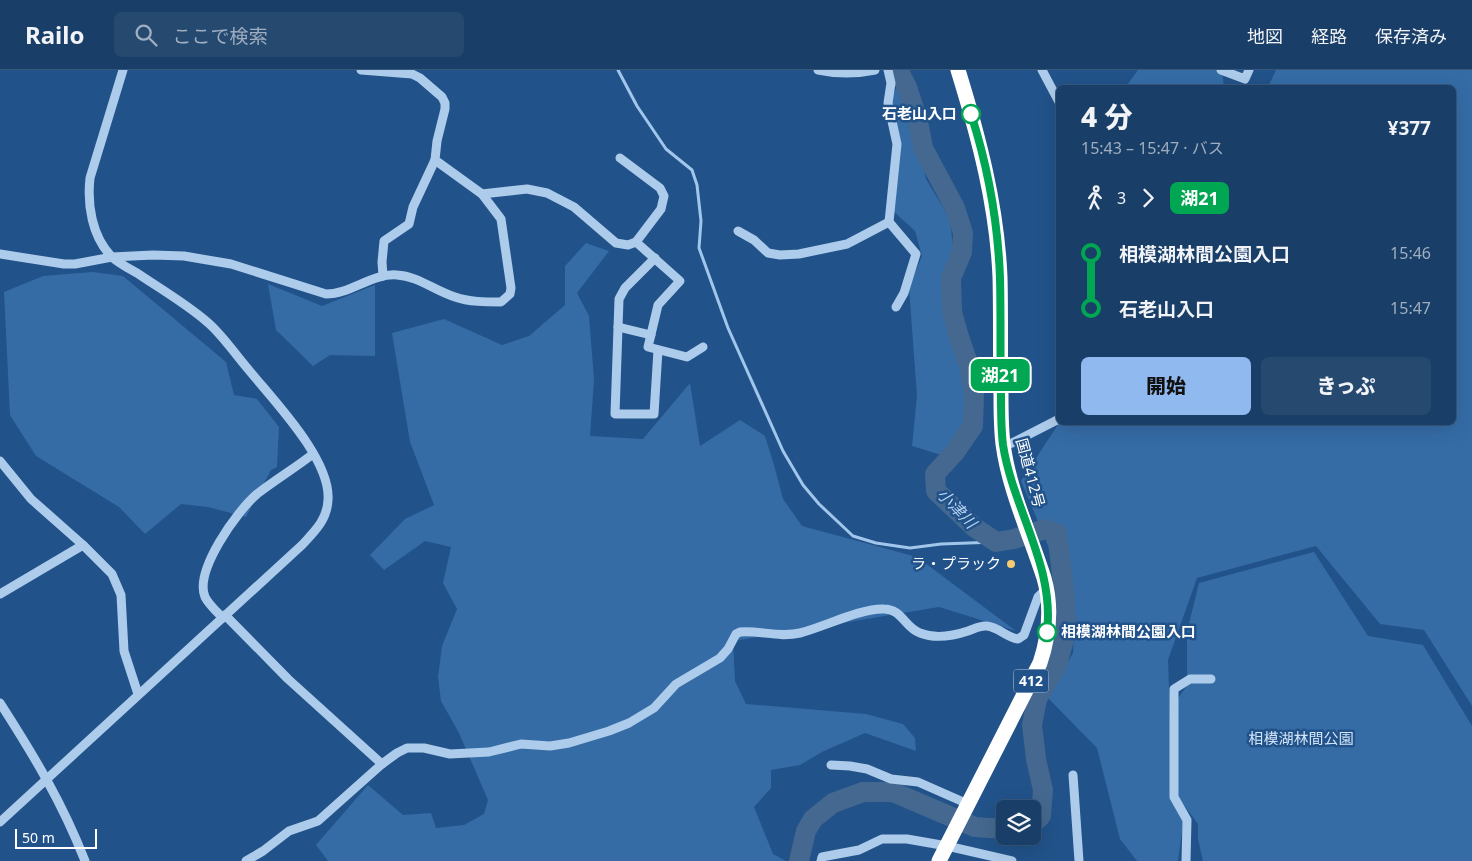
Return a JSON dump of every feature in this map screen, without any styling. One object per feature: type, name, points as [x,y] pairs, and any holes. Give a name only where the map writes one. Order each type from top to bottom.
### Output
[{"type":"highway","name":"国道412号","points":[[940,861],[1040,664],[1046,644],[1049,620],[1047,588],[1012,486],[1003,445],[1000,278],[997,238],[977,132],[958,70]]},
{"type":"street","points":[[0,822],[302,545],[322,522],[326,512],[327,487],[322,472],[313,454],[290,420],[207,321],[112,256],[101,242],[90,210],[88,194],[90,178],[123,70]]},
{"type":"street","points":[[361,70],[412,74],[420,78],[442,97],[445,103],[437,141],[436,160],[413,207],[409,224],[384,241],[383,276]]},
{"type":"street","points":[[818,70],[839,73],[862,73],[875,70]]},
{"type":"street","points":[[888,70],[891,83],[888,103],[897,144],[889,222],[916,254],[904,293],[896,307]]},
{"type":"street","points":[[1042,70],[1056,96]]},
{"type":"street","points":[[1220,70],[1246,79],[1249,70]]},
{"type":"street","points":[[482,194],[528,189],[547,193],[574,207],[616,243],[628,245],[636,242],[662,209],[664,196],[660,188],[620,158]]},
{"type":"street","points":[[0,254],[64,264],[74,264],[112,256],[154,255],[213,260],[249,269],[326,294],[342,292],[383,276],[395,275],[412,278],[464,300],[501,302],[506,298],[511,288],[502,222],[499,215],[482,194],[436,160]]},
{"type":"street","points":[[738,231],[754,240],[768,253],[780,255],[799,254],[847,244],[889,222]]},
{"type":"street","points":[[636,242],[680,281],[658,305],[648,348],[687,356],[703,347]]},
{"type":"street","points":[[654,258],[625,288],[619,299],[615,414],[654,414],[658,350]]},
{"type":"street","points":[[618,327],[651,335]]},
{"type":"street","points":[[1003,445],[1012,443],[1056,421]]},
{"type":"street","points":[[313,454],[256,495],[245,506],[217,547],[205,574],[204,590],[207,600],[288,679],[382,764]]},
{"type":"street","points":[[0,461],[31,499],[83,545],[112,574],[118,584],[122,595],[124,651],[138,694]]},
{"type":"street","points":[[0,594],[83,545]]},
{"type":"street","points":[[246,861],[263,851],[289,831],[318,821],[382,764],[407,748],[424,748],[450,754],[489,752],[521,744],[550,746],[569,743],[629,723],[654,708],[676,684],[720,658],[728,649],[736,634],[740,632],[775,635],[794,634],[820,628],[867,610],[882,609],[896,612],[910,627],[919,633],[927,635],[955,634],[984,626],[994,628],[1013,638],[1021,638],[1024,635],[1038,597],[1047,588]]},
{"type":"street","points":[[1186,861],[1187,820],[1174,797],[1174,689],[1190,679],[1211,679]]},
{"type":"street","points":[[0,703],[67,816],[85,861]]},
{"type":"street","points":[[831,765],[867,769],[891,779],[918,782],[966,807]]},
{"type":"street","points":[[1073,775],[1079,861]]},
{"type":"street","points":[[821,861],[822,857],[859,850],[882,839],[907,839],[1006,860]]},
{"type":"green space","points":[[1138,70],[1222,70],[1224,85],[1127,85]]},
{"type":"green space","points":[[1276,70],[1472,70],[1472,706],[1424,630],[1380,624],[1316,546],[1197,578],[1168,660],[1173,798],[1184,817],[1178,861],[1137,861],[1120,839],[1097,748],[1048,698],[1073,653],[1075,610],[1021,481],[1058,425],[1456,425],[1456,85],[1269,85]]},
{"type":"green space","points":[[897,86],[917,138],[926,179],[950,219],[953,247],[944,294],[953,340],[969,387],[967,426],[941,455],[912,446],[917,396],[909,287],[922,256],[915,231],[892,210],[899,144],[890,103]]},
{"type":"green space","points":[[586,243],[609,251],[577,293],[589,316],[594,380],[590,436],[643,439],[690,383],[700,446],[740,420],[765,436],[783,499],[802,526],[917,557],[1016,631],[939,607],[733,641],[735,681],[746,704],[866,714],[903,724],[915,738],[916,751],[865,733],[822,752],[800,765],[771,770],[771,788],[754,807],[773,854],[786,861],[328,861],[316,845],[368,785],[403,815],[431,813],[436,828],[464,825],[484,814],[488,800],[459,733],[441,701],[438,677],[442,646],[457,609],[443,583],[451,547],[425,541],[384,570],[370,555],[405,519],[434,505],[410,442],[392,333],[444,319],[502,345],[529,336],[565,305],[565,266]]},
{"type":"green space","points":[[93,272],[123,276],[226,362],[234,395],[257,399],[279,427],[277,467],[271,470],[246,517],[208,507],[181,504],[145,534],[119,507],[36,456],[10,415],[4,292],[43,276]]},
{"type":"green space","points":[[268,284],[322,306],[375,285],[375,356],[330,355],[313,366],[276,330]]},
{"type":"green space","name":"相模湖林間公園","points":[[1314,552],[1368,636],[1423,645],[1472,726],[1472,861],[1203,861],[1198,839],[1198,824],[1177,796],[1178,698],[1187,686],[1187,632],[1199,583]]},
{"type":"waterway","points":[[618,70],[637,106],[666,149],[692,170],[697,185],[701,221],[699,248],[728,328],[783,451],[803,485],[819,504],[853,536],[876,543],[910,548],[941,544],[996,542]]},
{"type":"waterway","name":"小津川","points":[[898,70],[907,87],[918,121],[923,148],[955,208],[963,233],[962,252],[951,278],[952,312],[969,366],[974,394],[973,426],[955,452],[935,474],[936,491],[974,527],[996,542],[1014,539],[1045,529],[1057,533],[1065,600],[1066,632],[1057,665],[1037,699],[1032,725],[1036,759],[1043,790],[1041,816]]},
{"type":"waterway","name":"小津川","points":[[799,861],[806,831],[813,819],[833,803],[863,792],[893,792],[975,827],[996,828]]},
{"type":"bus line","name":"湖21","points":[[971,114],[977,132],[997,238],[1000,278],[1003,445],[1012,486],[1047,588],[1049,620],[1047,632]]},
{"type":"place","name":"石老山入口","points":[[971,114]]},
{"type":"place","name":"ラ・プラック","points":[[1011,564]]},
{"type":"place","name":"相模湖林間公園入口","points":[[1047,632]]}]
